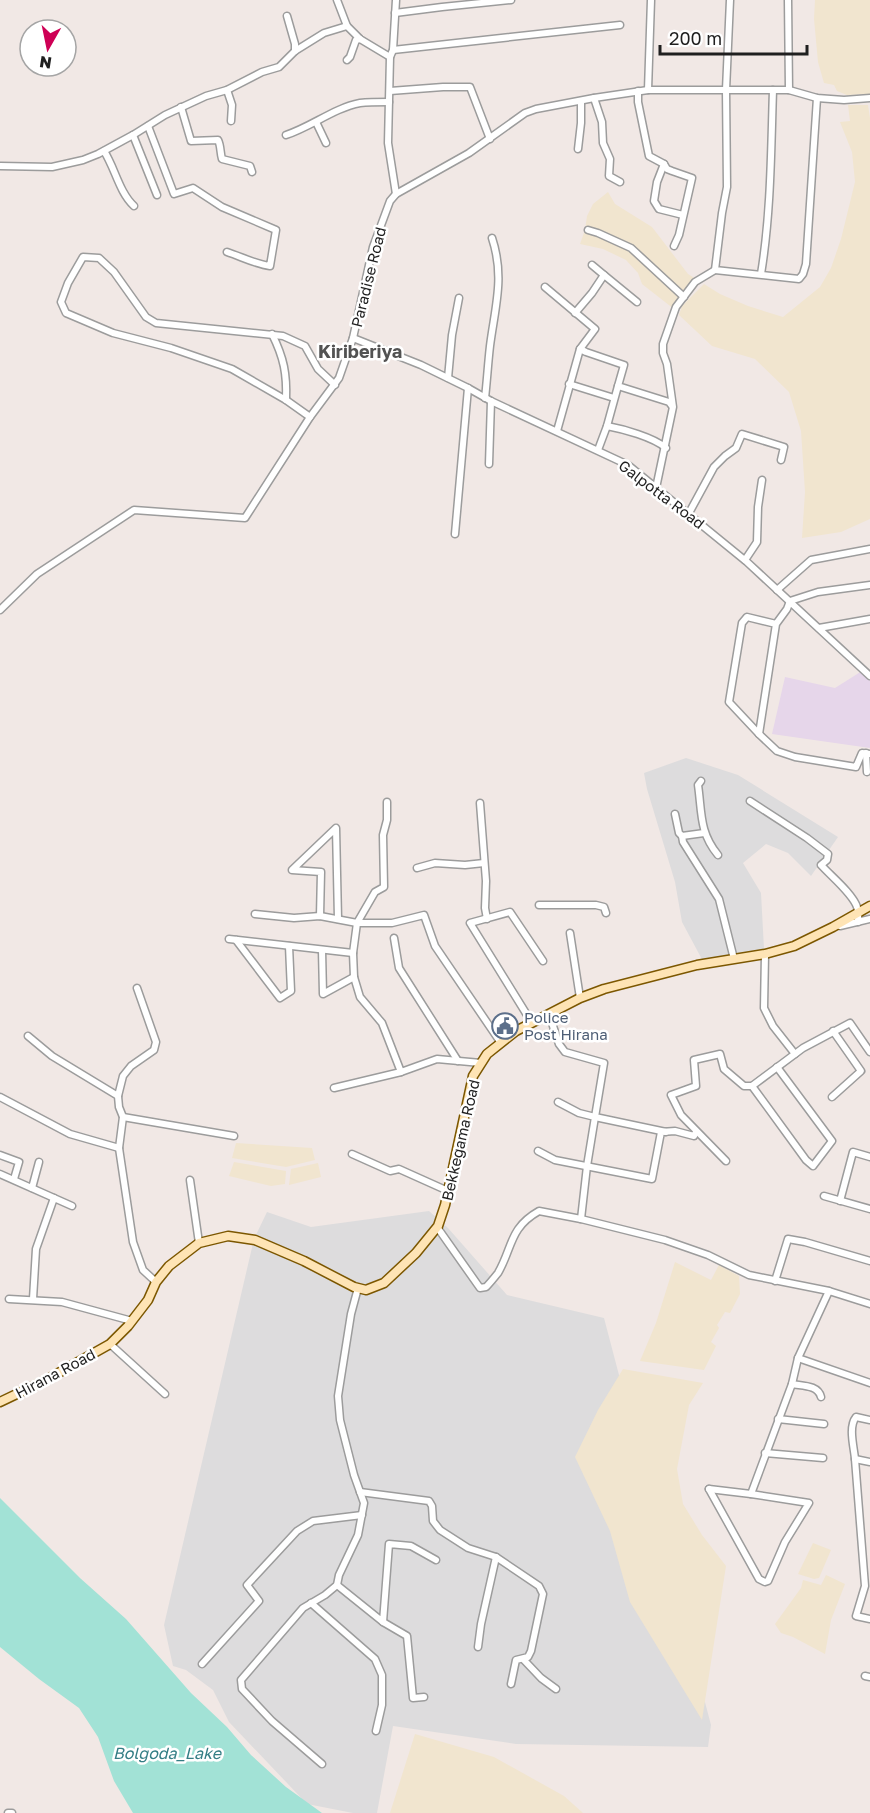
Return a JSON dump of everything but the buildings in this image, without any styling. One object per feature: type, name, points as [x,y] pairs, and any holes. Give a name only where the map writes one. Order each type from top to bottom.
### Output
[{"type":"street","points":[[338,0],[347,26],[360,39],[390,57]]},
{"type":"street","points":[[396,0],[393,50],[390,57],[388,143],[396,194],[490,139],[525,113],[536,109],[648,90],[789,90],[817,98],[870,99]]},
{"type":"street","points":[[395,13],[439,3],[511,0]]},
{"type":"street","points":[[648,90],[651,0]]},
{"type":"street","points":[[715,270],[727,187],[726,90],[730,0]]},
{"type":"street","points":[[788,0],[789,90]]},
{"type":"street","points":[[288,16],[295,51]]},
{"type":"street","points":[[393,50],[620,25]]},
{"type":"street","points":[[0,166],[52,167],[83,160],[104,151],[181,107],[279,67],[295,51],[324,33],[347,26]]},
{"type":"street","points":[[347,60],[356,40],[360,39]]},
{"type":"street","points":[[390,91],[470,87],[490,139]]},
{"type":"street","points":[[227,90],[232,105],[231,121]]},
{"type":"street","points":[[761,274],[770,203],[773,90]]},
{"type":"street","points":[[638,91],[649,156],[664,164],[667,169],[692,178],[679,235],[674,246]]},
{"type":"street","points":[[594,98],[602,122],[603,143],[610,159],[609,176],[620,182]]},
{"type":"street","points":[[656,488],[673,407],[663,344],[676,307],[695,282],[715,270],[798,279],[803,274],[808,242],[817,98]]},
{"type":"street","points":[[578,149],[581,101]]},
{"type":"street","points":[[286,135],[360,103],[389,102]]},
{"type":"street","points":[[181,107],[191,141],[218,140],[222,159],[250,166],[252,172]]},
{"type":"street","points":[[316,122],[326,143]]},
{"type":"street","points":[[148,126],[174,194],[192,188],[222,207],[276,230],[270,266],[257,264],[227,252]]},
{"type":"street","points":[[133,135],[157,195]]},
{"type":"street","points":[[104,151],[128,200],[134,206]]},
{"type":"street","points":[[664,164],[657,183],[654,201],[659,209],[683,215]]},
{"type":"street","name":"Paradise Road","points":[[0,610],[37,574],[134,510],[245,518],[310,417],[339,378],[353,338],[374,247],[390,201],[396,194]]},
{"type":"street","points":[[588,230],[631,248],[684,297]]},
{"type":"street","points":[[489,464],[490,349],[500,280],[497,252],[492,238]]},
{"type":"street","points":[[310,417],[286,400],[232,369],[171,348],[113,333],[66,313],[60,302],[83,257],[99,258],[114,272],[146,317],[156,323],[284,336],[305,346],[318,369],[335,385]]},
{"type":"street","points":[[592,265],[637,302]]},
{"type":"street","points":[[575,313],[604,275]]},
{"type":"street","points":[[545,287],[595,329],[580,349],[557,431]]},
{"type":"street","points":[[448,378],[452,335],[459,298]]},
{"type":"street","points":[[272,334],[281,351],[285,367],[286,400]]},
{"type":"street","name":"Galpotta Road","points":[[353,338],[448,378],[488,400],[628,465],[745,560],[870,676]]},
{"type":"street","points":[[580,349],[624,365],[598,450]]},
{"type":"street","points":[[569,384],[614,398]]},
{"type":"street","points":[[618,386],[669,402],[673,407]]},
{"type":"street","points":[[455,534],[468,388]]},
{"type":"street","points":[[607,426],[638,435],[666,448]]},
{"type":"street","points":[[689,513],[705,480],[714,467],[736,448],[742,434],[784,447],[781,460]]},
{"type":"street","points":[[745,560],[757,542],[758,507],[762,480]]},
{"type":"street","points":[[777,590],[811,560],[870,549]]},
{"type":"street","points":[[759,734],[776,624],[790,601],[818,592],[870,585]]},
{"type":"street","points":[[776,624],[747,617],[742,622],[729,702],[777,751],[795,757],[856,767],[862,753],[868,754],[867,772]]},
{"type":"street","points":[[819,628],[870,619]]},
{"type":"street","points":[[701,782],[698,785],[704,833],[718,855]]},
{"type":"street","points":[[750,801],[828,854],[821,865],[844,888],[858,907],[858,917],[870,919]]},
{"type":"street","points":[[387,802],[387,820],[383,835],[384,887],[375,892],[357,922],[353,953],[354,977],[360,997],[382,1023],[401,1072]]},
{"type":"street","points":[[480,803],[487,919]]},
{"type":"street","points":[[675,814],[683,842],[719,899],[734,959]]},
{"type":"street","points":[[320,916],[321,872],[292,870],[336,828],[338,919]]},
{"type":"street","points":[[682,836],[704,833]]},
{"type":"street","points":[[417,868],[435,863],[465,865],[484,863]]},
{"type":"street","points":[[539,905],[596,905],[604,907],[606,913]]},
{"type":"street","name":"Bekkegama Road","points":[[358,1288],[366,1290],[384,1283],[416,1253],[437,1227],[445,1205],[474,1076],[487,1054],[516,1031],[580,998],[603,989],[698,964],[765,954],[794,946],[858,917],[870,906]]},
{"type":"street","points":[[532,1023],[470,923],[510,912],[543,961]]},
{"type":"street","points":[[255,914],[294,918],[320,916],[357,922],[392,923],[424,915],[435,946],[501,1043]]},
{"type":"street","points":[[570,933],[580,998]]},
{"type":"street","points":[[394,938],[399,968],[458,1061]]},
{"type":"street","points":[[288,946],[291,991],[280,998],[232,940],[288,946],[322,950],[353,953]]},
{"type":"street","points":[[322,950],[323,994],[354,977]]},
{"type":"street","points":[[765,954],[764,1008],[773,1026],[795,1054]]},
{"type":"street","points":[[137,988],[156,1042],[154,1050],[131,1066],[123,1076],[118,1096],[123,1117],[119,1148],[133,1242],[142,1270],[156,1282]]},
{"type":"street","points":[[549,1014],[559,1044],[565,1052],[604,1063],[581,1219]]},
{"type":"street","points":[[726,1161],[681,1115],[671,1095],[696,1086],[694,1060],[720,1054],[724,1069],[744,1086],[752,1086],[795,1054],[832,1031],[850,1023],[870,1052]]},
{"type":"street","points":[[832,1031],[861,1071],[832,1097]]},
{"type":"street","points":[[28,1036],[52,1056],[118,1096]]},
{"type":"street","points":[[334,1088],[401,1072],[437,1059],[481,1063]]},
{"type":"street","points":[[752,1086],[806,1160],[813,1166],[832,1141],[777,1067]]},
{"type":"street","points":[[0,1097],[70,1134],[119,1148]]},
{"type":"street","points":[[558,1102],[579,1113],[666,1132]]},
{"type":"street","points":[[123,1117],[234,1136]]},
{"type":"street","points":[[538,1151],[555,1160],[652,1179],[661,1132],[675,1131],[694,1136],[696,1132]]},
{"type":"street","points":[[840,1201],[853,1152],[870,1157]]},
{"type":"street","points":[[351,1154],[390,1171],[399,1169],[448,1191]]},
{"type":"street","points":[[0,1155],[19,1162],[14,1179]]},
{"type":"street","points":[[32,1188],[39,1162]]},
{"type":"street","points":[[0,1174],[72,1206]]},
{"type":"street","points":[[190,1180],[199,1243]]},
{"type":"street","points":[[824,1196],[870,1209]]},
{"type":"street","points":[[33,1299],[36,1249],[54,1198]]},
{"type":"street","points":[[437,1227],[480,1288],[486,1287],[498,1272],[514,1234],[528,1217],[539,1211],[665,1240],[708,1255],[749,1275],[829,1291],[870,1304]]},
{"type":"street","points":[[165,1394],[110,1344],[132,1321],[156,1282],[169,1266],[199,1243],[228,1236],[255,1240],[358,1288],[351,1314],[338,1396],[340,1420],[354,1475],[364,1503],[358,1535],[339,1575],[337,1586],[303,1608],[241,1680],[242,1689],[272,1721],[322,1764]]},
{"type":"street","points":[[775,1281],[788,1239],[870,1261]]},
{"type":"street","points":[[751,1494],[792,1384],[798,1358],[829,1291]]},
{"type":"street","points":[[9,1299],[62,1302],[132,1321]]},
{"type":"street","name":"Hirana Road","points":[[0,1402],[46,1380],[110,1344]]},
{"type":"street","points":[[798,1358],[870,1383]]},
{"type":"street","points":[[792,1384],[814,1388],[818,1390],[821,1398]]},
{"type":"street","points":[[870,1420],[856,1417],[852,1421],[865,1586],[856,1616],[870,1619]]},
{"type":"street","points":[[778,1419],[824,1424]]},
{"type":"street","points":[[765,1453],[823,1458]]},
{"type":"street","points":[[855,1459],[870,1462]]},
{"type":"street","points":[[709,1489],[751,1494],[809,1503],[785,1542],[768,1581],[765,1582],[759,1579],[709,1489]]},
{"type":"street","points":[[360,1492],[429,1501],[432,1506],[433,1521],[440,1530],[468,1548],[496,1557],[539,1586],[543,1594],[531,1652],[528,1657],[516,1660],[511,1684]]},
{"type":"street","points":[[202,1664],[259,1601],[247,1586],[297,1531],[313,1521],[362,1515]]},
{"type":"street","points":[[383,1622],[389,1544],[411,1546],[436,1560]]},
{"type":"street","points":[[478,1647],[496,1557]]},
{"type":"street","points":[[337,1586],[383,1622],[407,1636],[413,1698],[424,1697]]},
{"type":"street","points":[[311,1603],[375,1659],[382,1676],[382,1705],[376,1731]]},
{"type":"street","points":[[523,1659],[541,1678],[556,1689]]},
{"type":"shaded area","points":[[815,0],[870,0],[870,94],[847,95],[837,91],[834,85],[824,83],[818,62],[814,19]]},
{"type":"shaded area","points":[[848,105],[868,105],[870,118],[870,519],[841,532],[802,538],[805,492],[801,431],[789,392],[755,359],[712,346],[679,315],[682,306],[704,284],[748,306],[783,317],[820,287],[831,268],[841,239],[855,182],[852,152],[840,122],[850,121]]},
{"type":"shaded area","points":[[608,192],[615,204],[652,227],[688,274],[699,281],[674,309],[642,284],[638,273],[626,260],[603,249],[580,244],[587,216],[593,204]]},
{"type":"shaded area","points":[[862,671],[870,678],[870,748],[772,734],[785,677],[835,688]]},
{"type":"shaded area","points":[[686,758],[738,775],[838,837],[811,876],[788,853],[766,844],[743,863],[761,893],[764,949],[728,962],[705,965],[682,922],[675,882],[647,789],[644,773]]},
{"type":"shaded area","points":[[236,1143],[312,1148],[315,1160],[286,1167],[232,1158]]},
{"type":"shaded area","points":[[234,1162],[286,1171],[285,1184],[271,1186],[229,1176]]},
{"type":"shaded area","points":[[318,1163],[321,1177],[289,1185],[291,1169]]},
{"type":"shaded area","points":[[429,1211],[448,1228],[507,1295],[604,1318],[711,1725],[708,1747],[516,1744],[393,1726],[377,1813],[353,1813],[307,1804],[229,1722],[213,1690],[186,1670],[173,1666],[164,1625],[254,1239],[267,1212],[311,1227]]},
{"type":"shaded area","points":[[675,1262],[711,1280],[719,1265],[739,1276],[740,1294],[730,1313],[725,1312],[717,1325],[719,1328],[711,1342],[716,1346],[704,1370],[640,1361],[656,1323]]},
{"type":"shaded area","points":[[623,1369],[703,1383],[689,1405],[677,1469],[683,1504],[702,1535],[726,1566],[702,1720],[630,1602],[610,1531],[575,1457],[598,1410]]},
{"type":"shaded area","points":[[813,1543],[831,1550],[819,1578],[814,1579],[798,1574]]},
{"type":"shaded area","points":[[826,1575],[845,1584],[831,1620],[825,1654],[781,1633],[775,1624],[801,1588],[803,1580],[821,1585]]},
{"type":"shaded area","points":[[415,1734],[494,1757],[564,1796],[583,1813],[390,1813]]},
{"type":"water","name":"Bolgoda_Lake","points":[[0,1498],[80,1578],[126,1619],[191,1693],[227,1727],[251,1755],[286,1787],[322,1813],[133,1813],[114,1781],[98,1737],[79,1708],[0,1647]]},
{"type":"place","name":"Police Post Hirana","points":[[505,1026]]},
{"type":"district","name":"Kiriberiya","points":[[360,351]]}]
